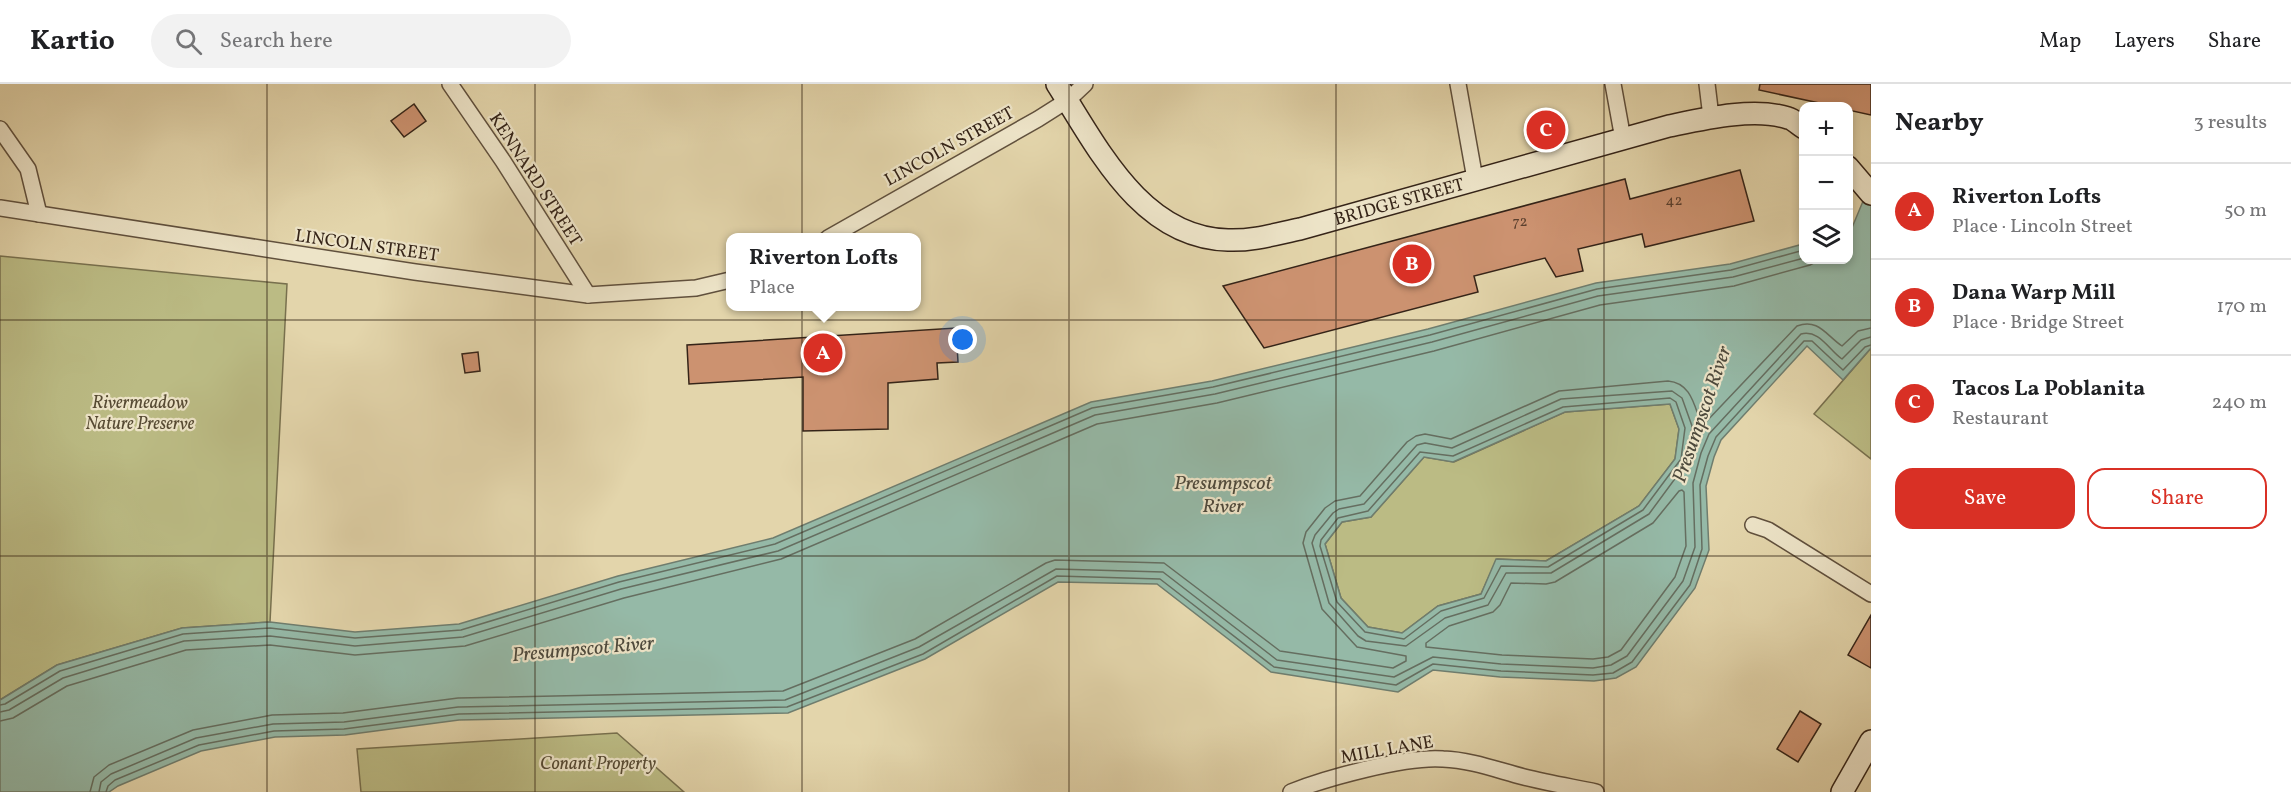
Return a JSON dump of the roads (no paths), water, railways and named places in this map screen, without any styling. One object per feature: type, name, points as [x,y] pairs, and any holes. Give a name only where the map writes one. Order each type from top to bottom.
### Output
[{"type":"street","name":"KENNARD STREET","points":[[450,84],[503,161],[588,296]]},
{"type":"street","name":"LINCOLN STREET","points":[[835,233],[1028,125],[1063,92],[1085,84]]},
{"type":"street","points":[[1458,84],[1475,179]]},
{"type":"street","points":[[1612,84],[1623,139]]},
{"type":"street","points":[[1707,84],[1711,117]]},
{"type":"street","name":"BRIDGE STREET","points":[[1063,92],[1101,154],[1122,182],[1151,210],[1168,223],[1208,238],[1227,240],[1265,236],[1669,126],[1711,117],[1746,114],[1789,118],[1799,125]]},
{"type":"street","points":[[0,129],[28,169],[39,214]]},
{"type":"street","name":"LINCOLN STREET","points":[[0,208],[588,296],[696,288],[726,281]]},
{"type":"street","points":[[1753,525],[1768,530],[1871,594]]},
{"type":"street","points":[[1842,792],[1871,741]]},
{"type":"street","name":"MILL LANE","points":[[1291,792],[1333,778],[1404,762],[1442,758],[1596,792]]},
{"type":"water","name":"Presumpscot River","points":[[1871,182],[1871,348],[1843,380],[1807,346],[1721,440],[1706,486],[1709,550],[1695,588],[1636,667],[1616,678],[1594,681],[1500,677],[1433,670],[1398,692],[1271,672],[1157,584],[1058,582],[925,659],[788,713],[459,720],[345,735],[275,737],[201,751],[118,786],[109,792],[0,792],[0,700],[57,665],[182,628],[270,622],[355,632],[459,624],[618,576],[773,538],[1091,402],[1212,381],[1428,329],[1596,283],[1730,264],[1799,245],[1799,264],[1853,264],[1853,225]],"holes":[[[1670,404],[1679,429],[1675,459],[1639,506],[1546,561],[1496,559],[1481,594],[1438,606],[1402,633],[1368,627],[1341,598],[1325,544],[1342,522],[1371,517],[1424,457],[1453,462],[1565,412]]]},
{"type":"place","name":"Tacos La Poblanita","points":[[1546,130]]},
{"type":"place","name":"Dana Warp Mill","points":[[1412,264]]},
{"type":"place","name":"Riverton Lofts","points":[[823,353]]},
{"type":"park label","name":"Rivermeadow Nature Preserve","points":[[140,412]]},
{"type":"park label","name":"Conant Property","points":[[598,763]]}]
